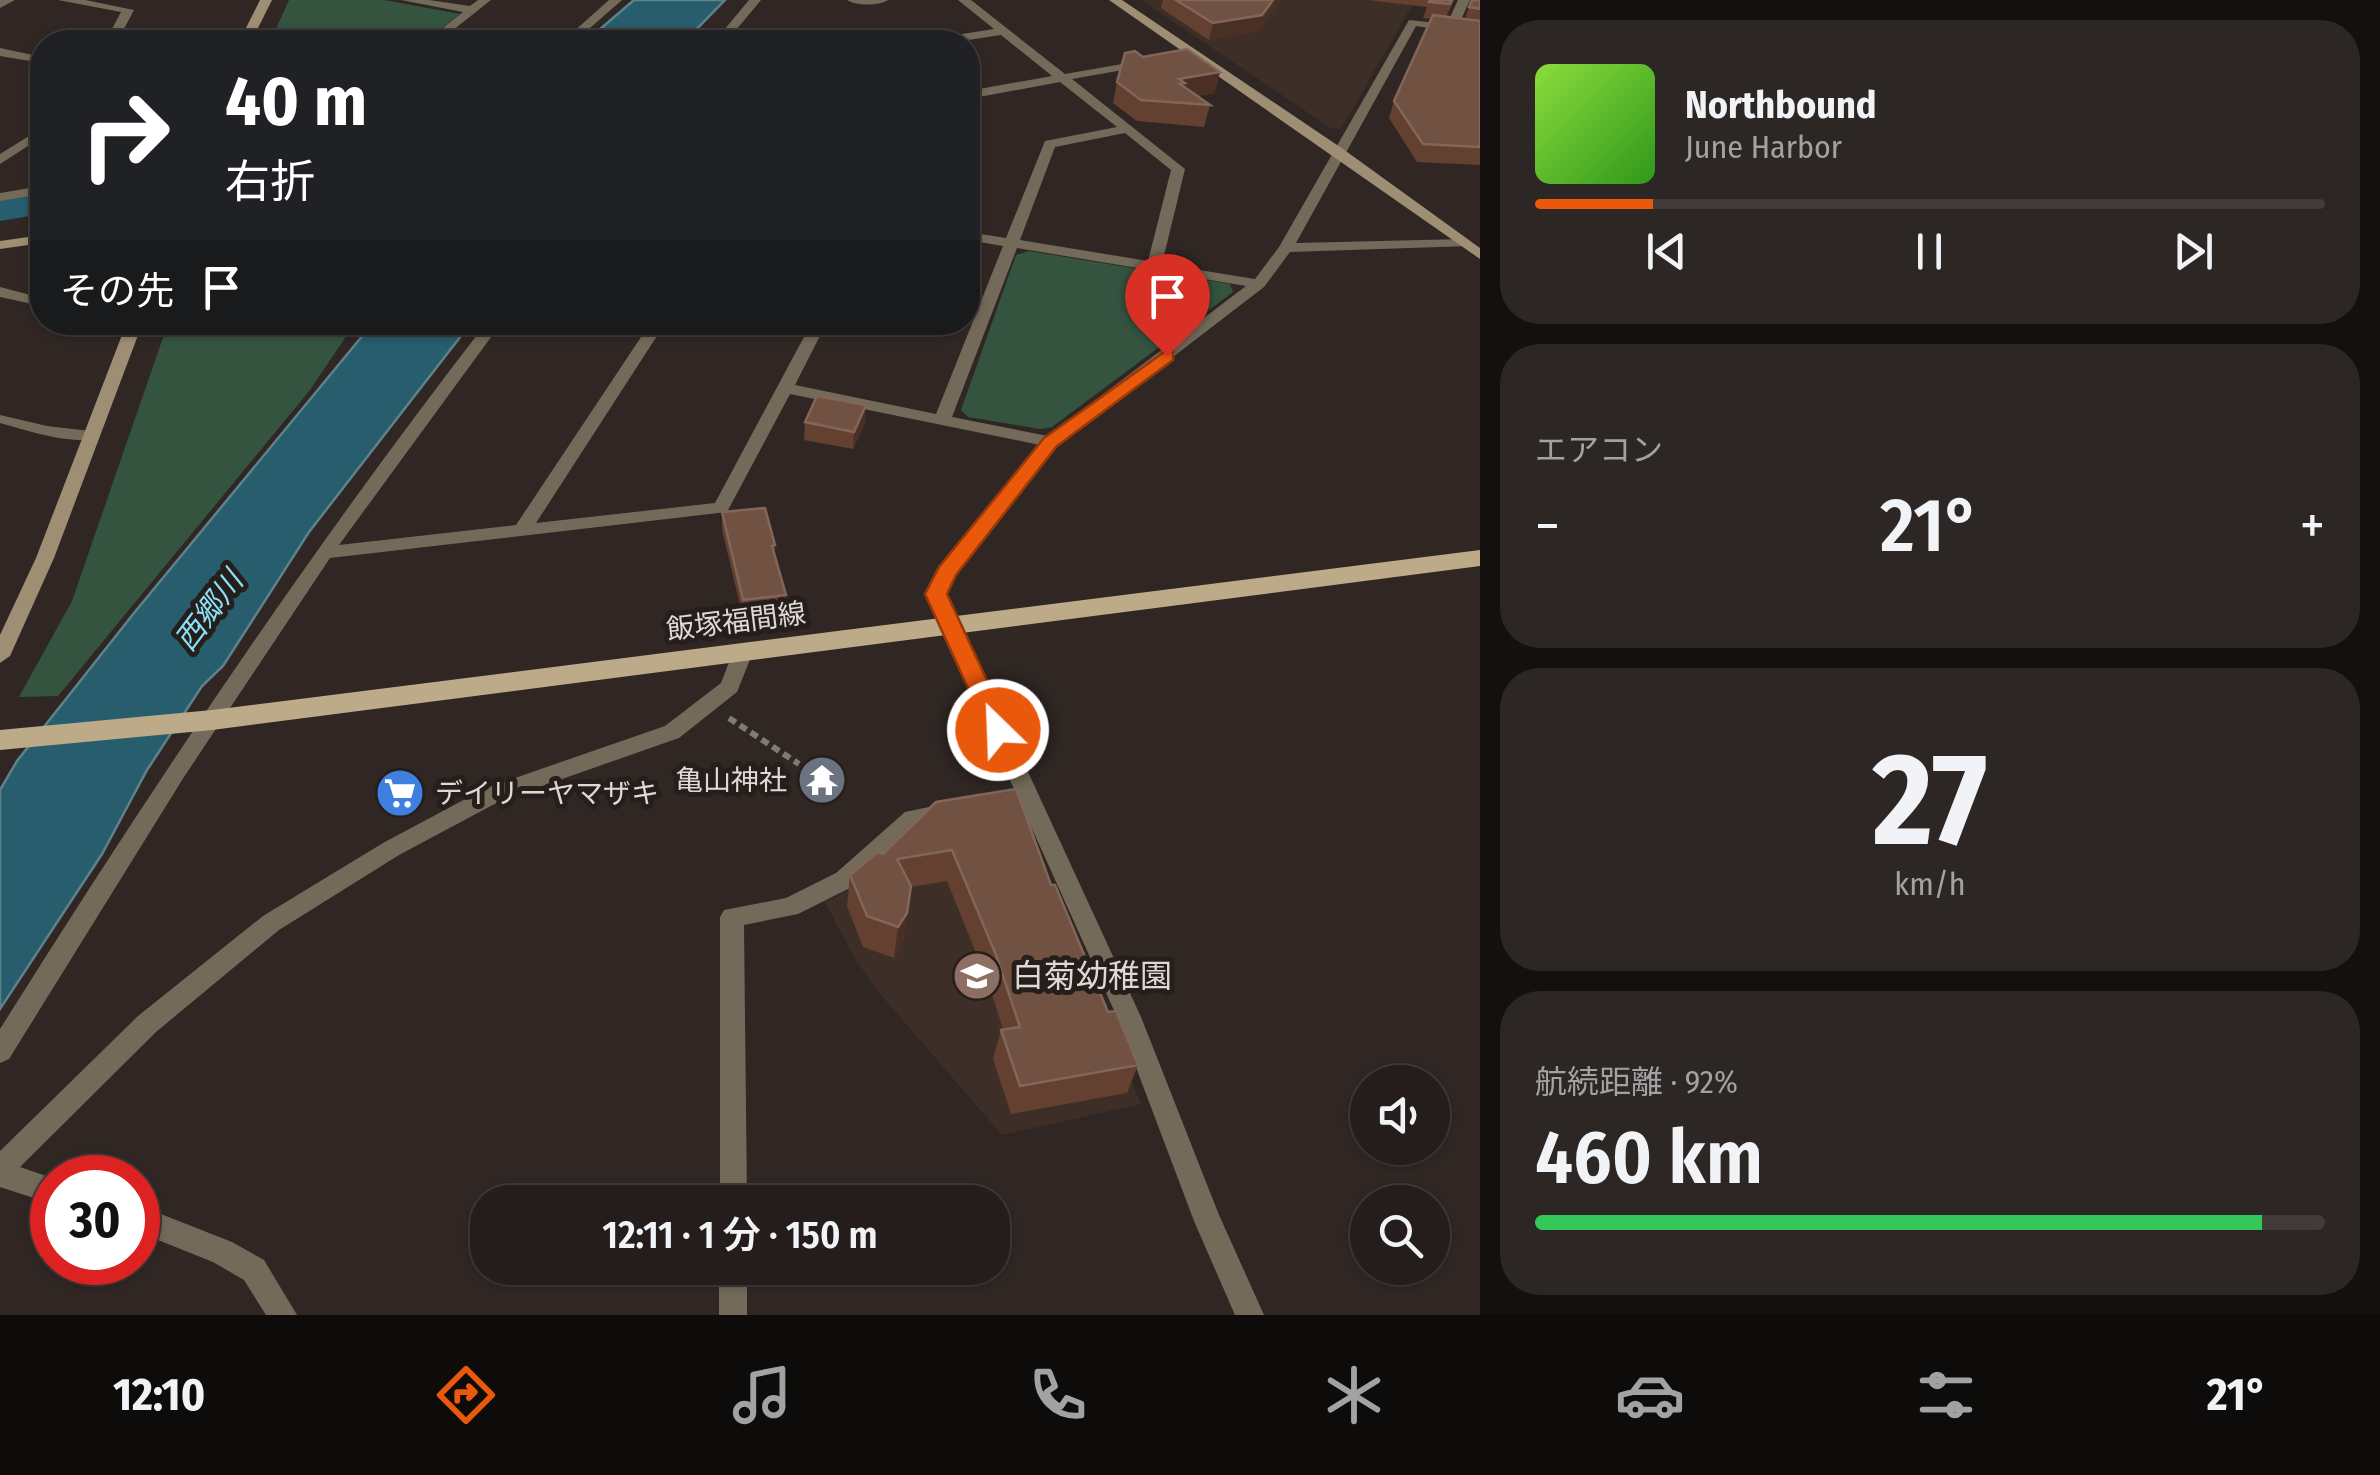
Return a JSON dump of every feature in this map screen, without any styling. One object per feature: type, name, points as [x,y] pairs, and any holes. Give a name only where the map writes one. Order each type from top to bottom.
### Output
[{"type":"main road","name":"飯塚福間線","points":[[13,739],[199,721],[1480,558]]},
{"type":"street","points":[[0,5],[10,0]]},
{"type":"street","points":[[64,0],[128,10],[117,30]]},
{"type":"street","points":[[251,30],[266,0]]},
{"type":"street","points":[[408,0],[472,10]]},
{"type":"street","points":[[446,30],[485,0]]},
{"type":"street","points":[[582,30],[616,0]]},
{"type":"street","points":[[730,30],[755,0]]},
{"type":"street","points":[[853,0],[882,0]]},
{"type":"street","points":[[964,0],[1178,169],[1154,267]]},
{"type":"street","points":[[1116,0],[1480,255]]},
{"type":"street","points":[[1451,28],[1464,0]]},
{"type":"street","points":[[1250,1315],[1208,1221],[1129,1017],[1019,800],[936,594],[946,572],[1050,442],[1259,284],[1286,248],[1413,22],[1480,33]]},
{"type":"street","points":[[980,35],[1003,31]]},
{"type":"street","points":[[0,52],[30,58]]},
{"type":"street","points":[[1174,57],[1193,53]]},
{"type":"street","points":[[980,93],[1156,60]]},
{"type":"street","points":[[980,323],[1050,144],[1128,130]]},
{"type":"street","points":[[0,160],[7,149],[30,138]]},
{"type":"street","points":[[0,196],[30,192]]},
{"type":"street","points":[[980,238],[1259,284]]},
{"type":"street","points":[[0,245],[30,241]]},
{"type":"street","points":[[1286,248],[1464,243]]},
{"type":"street","points":[[4,298],[30,301]]},
{"type":"street","points":[[0,656],[45,558],[130,335]]},
{"type":"street","points":[[0,1051],[199,721],[404,438],[485,335]]},
{"type":"street","points":[[520,531],[651,335]]},
{"type":"street","points":[[322,553],[722,508],[813,335]]},
{"type":"street","points":[[944,418],[975,335]]},
{"type":"street","points":[[785,388],[1050,442]]},
{"type":"street","points":[[30,1183],[0,1171],[147,1024],[271,923],[494,794],[672,732],[730,686],[744,652]]},
{"type":"street","points":[[733,1185],[732,916],[790,907],[844,880],[912,818],[971,808]]},
{"type":"street","points":[[160,1228],[222,1252],[254,1270],[283,1315]]},
{"type":"street","points":[[733,1285],[733,1315]]},
{"type":"lane","points":[[0,419],[47,431],[90,436]]},
{"type":"path","points":[[707,704],[799,764]]},
{"type":"shaded area","points":[[1141,0],[1415,0],[1341,129],[1331,128]]},
{"type":"shaded area","name":"白菊幼稚園","points":[[922,825],[1095,993],[1141,1104],[1002,1135],[881,995],[855,959],[825,902],[849,890]]},
{"type":"green space","points":[[289,0],[384,0],[460,14],[439,30],[275,30]]},
{"type":"green space","points":[[1029,251],[1230,284],[1233,292],[1052,427],[1040,429],[968,417],[961,410],[1016,255]]},
{"type":"green space","points":[[164,335],[347,335],[310,390],[58,696],[19,697],[72,601]]},
{"type":"water","points":[[634,0],[725,0],[696,30],[599,30]]},
{"type":"water","name":"西郷川","points":[[363,335],[462,335],[309,532],[223,666],[202,686],[147,770],[102,854],[0,1009],[0,790],[17,761]]},
{"type":"building","points":[[1176,0],[1273,0],[1262,15],[1213,23]]},
{"type":"building","points":[[1430,0],[1452,0],[1450,4]]},
{"type":"building","points":[[1472,0],[1480,0],[1480,9],[1469,7]]},
{"type":"building","points":[[1433,15],[1480,21],[1480,147],[1423,144],[1394,101]]},
{"type":"building","points":[[1187,49],[1220,72],[1179,79],[1185,83],[1180,84],[1210,105],[1141,100],[1117,82],[1125,53],[1135,51],[1143,57]]},
{"type":"building","points":[[817,396],[866,405],[854,432],[805,422]]},
{"type":"building","points":[[765,508],[786,595],[743,600],[722,512]]},
{"type":"building","points":[[1016,789],[1051,885],[1055,885],[1108,1012],[1116,1011],[1138,1065],[1020,1086],[1001,1030],[1020,1027],[996,955],[952,850],[897,859],[911,886],[907,913],[898,927],[867,916],[850,875],[878,852],[883,854],[936,802]]},
{"type":"waterway","points":[[0,208],[30,204]]},
{"type":"place","name":"亀山神社","points":[[822,780]]},
{"type":"place","name":"デイリーヤマザキ","points":[[400,793]]},
{"type":"place","name":"白菊幼稚園","points":[[977,976]]},
{"type":"route","points":[[998,730],[936,594],[946,572],[1050,442],[1167,356]]}]
